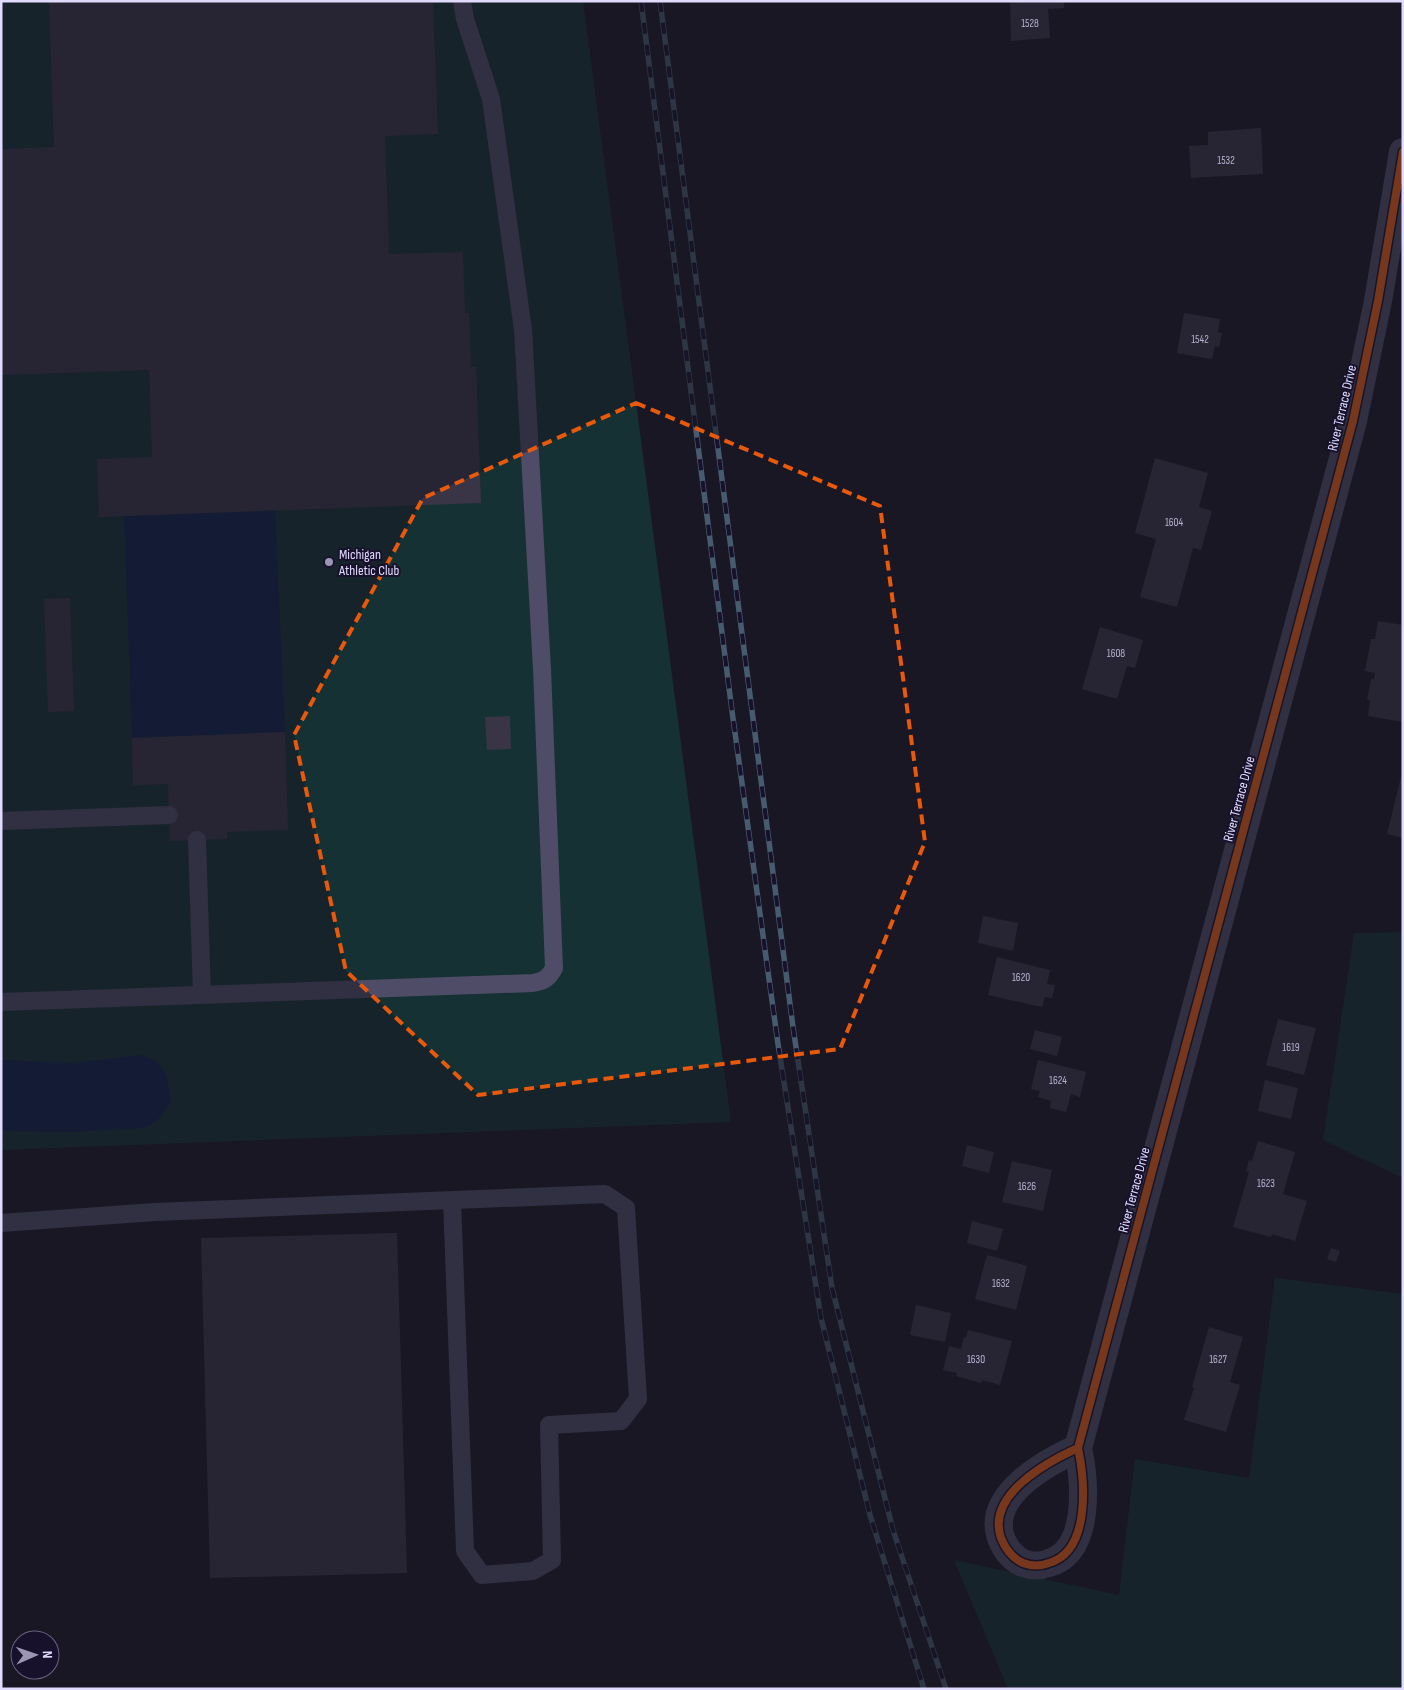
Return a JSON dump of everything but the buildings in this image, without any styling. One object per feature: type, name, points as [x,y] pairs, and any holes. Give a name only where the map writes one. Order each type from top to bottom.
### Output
[{"type":"street","name":"River Terrace Drive","points":[[1078,1448],[1353,420],[1378,301],[1403,152]]},
{"type":"lane","points":[[1,1002],[532,983],[542,981],[550,976],[554,968],[542,669],[523,330],[491,99],[462,1]]},
{"type":"lane","points":[[1,821],[169,815]]},
{"type":"lane","points":[[197,840],[202,995]]},
{"type":"lane","points":[[1,1223],[155,1212],[452,1200],[605,1194],[626,1208],[638,1399],[621,1421],[550,1425],[552,1560],[533,1571],[482,1575],[465,1551],[452,1200]]},
{"type":"highlighted area","points":[[636,403],[880,506],[925,842],[840,1049],[478,1095],[346,971],[294,735],[423,498]]},
{"type":"green space","name":"Michigan Athletic Club","points":[[1,1],[583,1],[731,1122],[1,1150]]},
{"type":"green space","points":[[1403,932],[1403,1178],[1323,1140],[1354,933]]},
{"type":"green space","points":[[1275,1278],[1403,1294],[1403,1689],[1008,1689],[954,1560],[1119,1595],[1135,1459],[1249,1478]]},
{"type":"water","points":[[275,510],[285,732],[132,738],[124,516]]},
{"type":"water","points":[[140,1055],[149,1058],[161,1066],[167,1078],[171,1102],[160,1118],[144,1128],[73,1132],[1,1131],[1,1061],[73,1063]]},
{"type":"railway","points":[[641,1],[732,711],[778,1044],[821,1318],[870,1515],[924,1689]]},
{"type":"railway","points":[[660,1],[793,1027],[832,1288],[893,1530],[946,1689]]},
{"type":"cycle path","points":[[1078,1448],[1036,1471],[1022,1482],[1002,1508],[999,1522],[1001,1538],[1009,1552],[1023,1563],[1043,1565],[1063,1556],[1072,1545],[1078,1530],[1083,1496],[1078,1448],[1353,421],[1378,301],[1403,152]]},
{"type":"place","name":"Michigan Athletic Club","points":[[329,562]]}]
